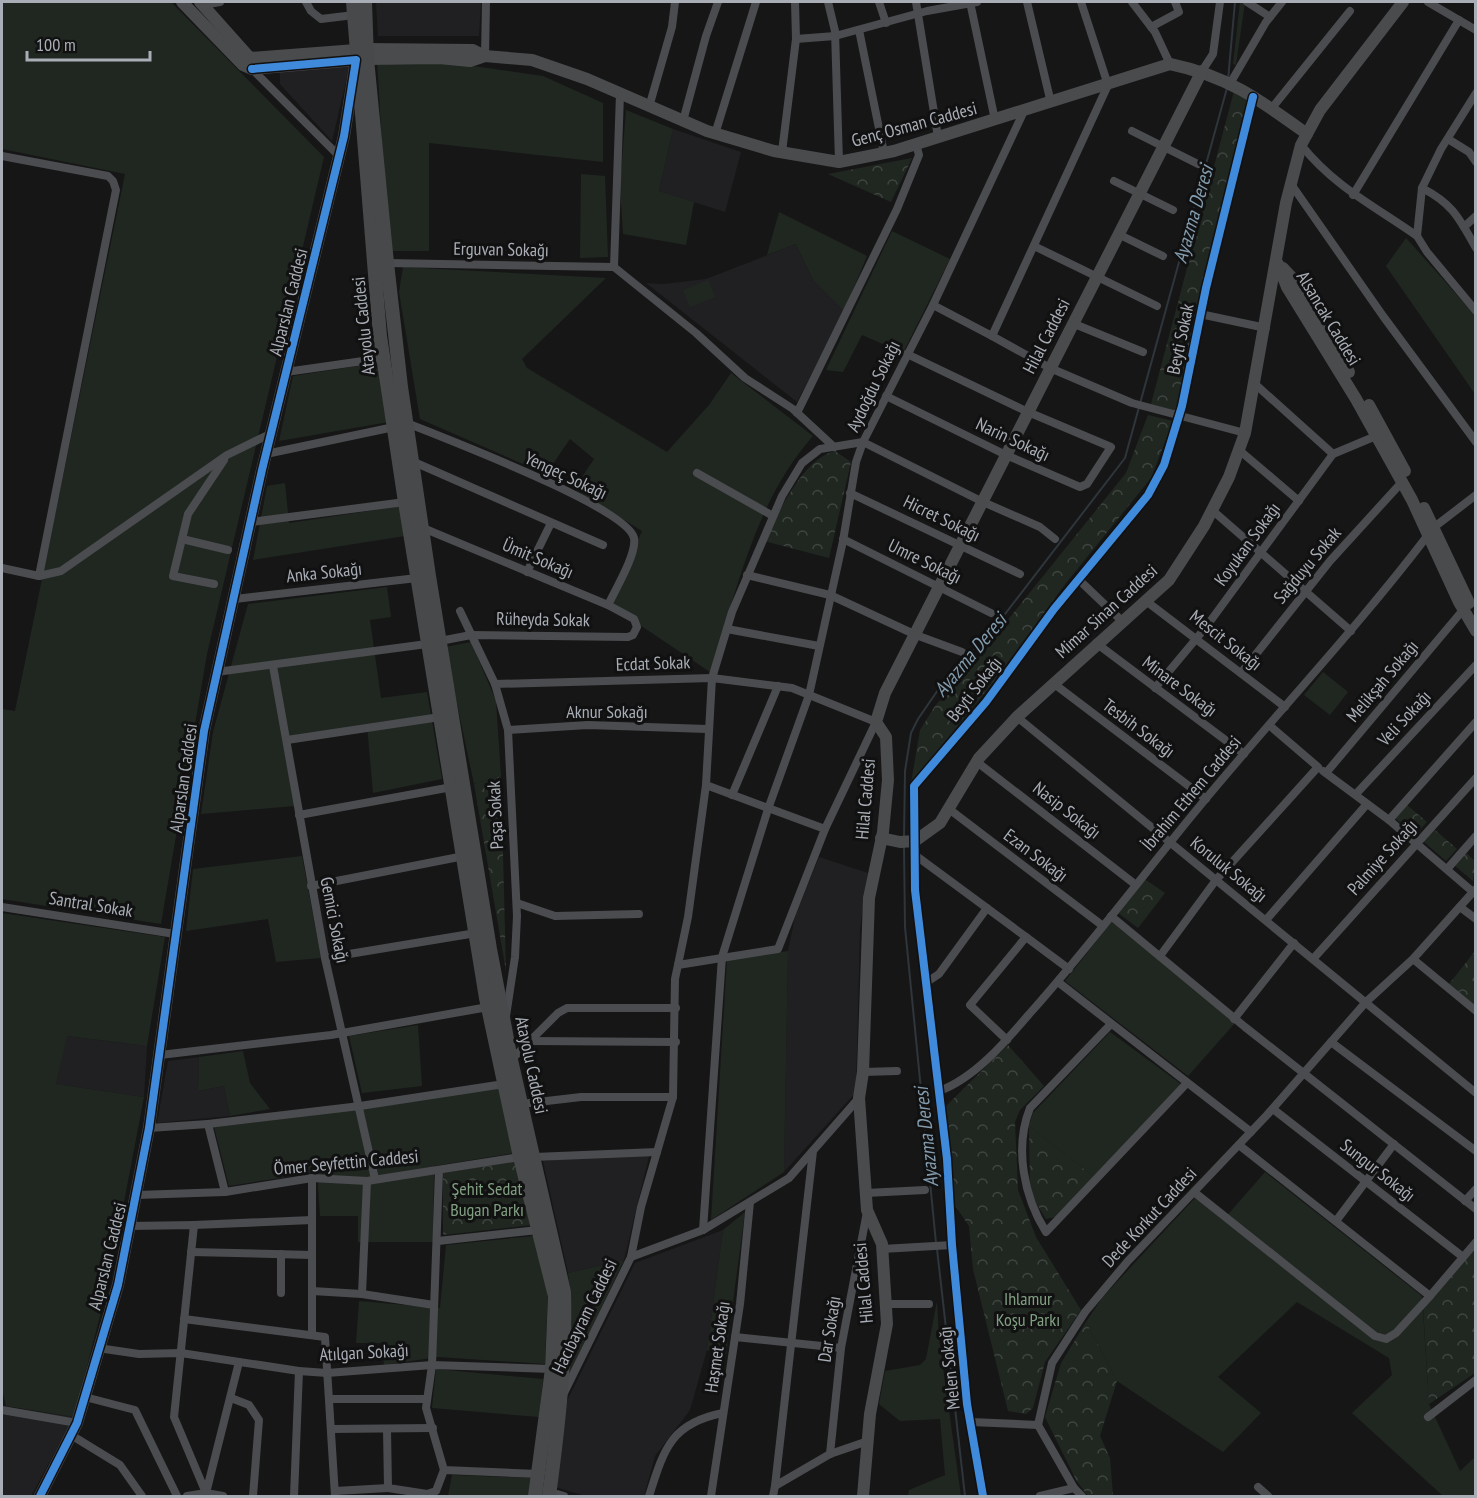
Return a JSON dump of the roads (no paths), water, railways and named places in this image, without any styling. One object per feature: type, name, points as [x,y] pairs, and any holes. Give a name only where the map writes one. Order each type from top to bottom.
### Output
[{"type":"main road","name":"Atayolu Caddesi","points":[[365,2],[361,55],[363,133],[384,358],[401,425],[414,462],[423,528],[440,717],[488,1007],[504,1084],[527,1157],[564,1292],[565,1325],[549,1494]]},
{"type":"main road","name":"Atayolu Caddesi","points":[[353,8],[387,263],[405,502],[417,578],[433,643],[521,1104],[538,1230],[555,1296],[552,1369],[535,1497]]},
{"type":"street","points":[[182,2],[243,65],[253,64]]},
{"type":"street","points":[[202,3],[220,2]]},
{"type":"street","points":[[306,2],[311,11],[321,19],[353,8]]},
{"type":"street","points":[[485,56],[486,2]]},
{"type":"street","points":[[649,107],[672,27],[675,2]]},
{"type":"street","points":[[683,121],[706,36],[718,2]]},
{"type":"street","points":[[715,134],[756,2]]},
{"type":"street","points":[[782,152],[796,39],[795,2]]},
{"type":"street","points":[[828,2],[835,36],[839,162]]},
{"type":"street","points":[[879,2],[886,23]]},
{"type":"street","points":[[916,2],[938,137]]},
{"type":"street","points":[[796,39],[835,36],[972,2],[995,120]]},
{"type":"street","points":[[1027,2],[1051,103]]},
{"type":"street","points":[[992,336],[1108,85],[1081,2]]},
{"type":"street","points":[[1132,2],[1151,27],[1170,64],[1202,71],[1227,81],[1272,108],[1307,134]]},
{"type":"street","points":[[1151,27],[1179,12],[1175,2]]},
{"type":"street","points":[[1202,71],[1213,54],[1220,2]]},
{"type":"street","points":[[1247,2],[1270,17]]},
{"type":"street","points":[[1227,81],[1282,2]]},
{"type":"street","name":"Mimar Sinan Caddesi","points":[[908,841],[940,822],[977,762],[1017,717],[1096,643],[1169,580],[1212,510],[1245,434],[1291,184],[1301,145],[1320,110],[1360,54],[1403,2]]},
{"type":"street","points":[[1428,2],[1476,30]]},
{"type":"street","points":[[202,3],[253,64],[339,156]]},
{"type":"street","points":[[1272,108],[1350,11]]},
{"type":"street","points":[[1353,195],[1459,20]]},
{"type":"street","points":[[859,30],[884,153]]},
{"type":"street","name":"Genç Osman Caddesi","points":[[253,64],[361,55],[473,50],[485,56],[532,60],[587,79],[715,134],[782,152],[839,162],[916,144],[1170,64]]},
{"type":"street","name":"Alparslan Caddesi","points":[[41,1496],[77,1423],[118,1285],[149,1128],[204,731],[266,454],[344,136],[361,55]]},
{"type":"street","name":"Hilal Caddesi","points":[[863,1497],[868,1441],[886,1324],[882,1249],[867,1210],[859,1098],[863,1072],[869,898],[881,838],[888,780],[886,736],[876,722],[885,693],[1202,71]]},
{"type":"street","points":[[620,94],[614,267],[696,333],[745,378],[797,413],[834,447]]},
{"type":"street","points":[[1417,236],[1422,188],[1475,94]]},
{"type":"street","name":"Beyti Sokak","points":[[1089,565],[1148,495],[1164,465],[1179,415],[1200,314],[1254,97]]},
{"type":"street","name":"Aydoğdu Sokağı","points":[[703,1230],[722,957],[768,809],[809,695],[843,539],[850,493],[863,442],[933,305],[1024,111]]},
{"type":"street","points":[[344,136],[351,130],[363,133]]},
{"type":"street","points":[[1132,131],[1198,164]]},
{"type":"street","points":[[1448,139],[1470,152],[1476,162]]},
{"type":"street","points":[[797,413],[897,209],[920,155],[916,144]]},
{"type":"street","points":[[1301,145],[1321,169],[1353,195],[1417,236],[1427,252],[1476,311]]},
{"type":"street","points":[[2,156],[108,176],[113,181],[116,190],[39,576]]},
{"type":"street","points":[[1114,181],[1173,210]]},
{"type":"street","points":[[1291,184],[1383,316],[1476,442]]},
{"type":"street","points":[[1422,188],[1443,199],[1476,248]]},
{"type":"street","points":[[1464,227],[1476,216]]},
{"type":"street","points":[[1118,234],[1163,256]]},
{"type":"street","points":[[1034,246],[1156,306]]},
{"type":"street","name":"Erguvan Sokağı","points":[[387,263],[614,267]]},
{"type":"street","name":"Alsancak Caddesi","points":[[1277,263],[1287,287],[1377,436],[1476,615]]},
{"type":"street","name":"Alsancak Caddesi","points":[[1277,263],[1297,283],[1387,437],[1463,610],[1476,631]]},
{"type":"street","points":[[933,305],[1050,368],[1132,403],[1245,434]]},
{"type":"street","points":[[1200,314],[1266,328]]},
{"type":"street","points":[[1072,324],[1143,352]]},
{"type":"street","points":[[907,354],[1028,412]]},
{"type":"street","points":[[286,372],[384,358]]},
{"type":"street","points":[[1256,384],[1333,454],[1377,436]]},
{"type":"street","name":"Narin Sokağı","points":[[886,396],[1006,456],[1082,486],[1087,484],[1111,447],[1028,412]]},
{"type":"street","points":[[266,454],[401,425]]},
{"type":"street","name":"Yengeç Sokağı","points":[[401,425],[542,480],[620,520],[631,530],[634,548],[608,605]]},
{"type":"street","points":[[2,568],[39,576],[61,571],[227,455],[272,433]]},
{"type":"street","points":[[631,1257],[641,1207],[673,1097],[678,965],[688,917],[706,785],[707,729],[712,678],[747,575],[782,495],[802,463],[820,449],[863,442],[983,502],[1040,526],[1055,539]]},
{"type":"street","points":[[1239,450],[1299,501]]},
{"type":"street","name":"Koyukan Sokağı","points":[[1155,688],[1197,638],[1262,553],[1333,454]]},
{"type":"street","points":[[214,584],[173,576],[188,514],[227,455]]},
{"type":"street","points":[[414,462],[603,545]]},
{"type":"street","points":[[696,473],[773,516]]},
{"type":"street","name":"Sağduyu Sokak","points":[[1241,673],[1305,592],[1402,482]]},
{"type":"street","name":"Hicret Sokağı","points":[[850,493],[1020,574]]},
{"type":"street","name":"İbrahim Ethem Caddesi","points":[[939,1091],[952,1087],[1006,1040],[1069,969],[1206,799],[1351,631],[1430,532],[1476,495]]},
{"type":"street","points":[[251,522],[405,502]]},
{"type":"street","points":[[1212,510],[1351,631]]},
{"type":"street","points":[[527,572],[551,523]]},
{"type":"street","name":"Ümit Sokağı","points":[[423,528],[608,605],[636,623]]},
{"type":"street","points":[[182,539],[228,550]]},
{"type":"street","name":"Umre Sokağı","points":[[843,539],[991,613]]},
{"type":"street","name":"Beyti Sokağı","points":[[939,1091],[915,890],[915,855],[908,841],[914,786],[986,702],[1089,565]]},
{"type":"street","points":[[747,575],[830,595],[916,635],[962,652]]},
{"type":"street","name":"Anka Sokağı","points":[[235,599],[417,578]]},
{"type":"street","points":[[1078,579],[1122,621]]},
{"type":"street","name":"Mescit Sokağı","points":[[1146,601],[1285,707]]},
{"type":"street","name":"Melikşah Sokağı","points":[[1326,773],[1463,610]]},
{"type":"street","name":"Paşa Sokak","points":[[460,611],[495,684],[508,730],[517,903],[515,957],[505,1026]]},
{"type":"street","name":"Rüheyda Sokak","points":[[216,672],[433,643],[471,634],[628,637],[636,631],[636,623]]},
{"type":"street","points":[[728,629],[819,646]]},
{"type":"street","name":"Minare Sokağı","points":[[1096,643],[1244,754]]},
{"type":"street","name":"Veli Sokağı","points":[[1356,794],[1476,665]]},
{"type":"street","name":"Gemici Sokağı","points":[[273,666],[311,886],[325,958],[360,1106],[371,1180],[362,1294]]},
{"type":"street","name":"Ecdat Sokak","points":[[495,684],[712,678],[778,686],[809,695],[876,722]]},
{"type":"street","name":"Tesbih Sokağı","points":[[1053,684],[1206,799]]},
{"type":"street","points":[[732,795],[778,686]]},
{"type":"street","points":[[287,740],[440,717]]},
{"type":"street","name":"Koruluk Sokağı","points":[[1017,717],[1476,1092]]},
{"type":"street","points":[[678,965],[778,949],[825,829],[876,722]]},
{"type":"street","points":[[1389,820],[1476,722]]},
{"type":"street","name":"Aknur Sokağı","points":[[508,730],[588,725],[707,729]]},
{"type":"street","points":[[1269,725],[1474,891]]},
{"type":"street","name":"Nasip Sokağı","points":[[977,762],[1136,885]]},
{"type":"street","points":[[1160,956],[1216,880],[1318,766]]},
{"type":"street","name":"Palmiye Sokağı","points":[[1313,959],[1476,778]]},
{"type":"street","points":[[706,785],[825,829]]},
{"type":"street","points":[[299,815],[452,788]]},
{"type":"street","points":[[1266,921],[1367,804]]},
{"type":"street","name":"Ezan Sokağı","points":[[949,809],[1103,926]]},
{"type":"street","points":[[1448,868],[1476,836]]},
{"type":"street","points":[[881,838],[908,841]]},
{"type":"street","points":[[915,855],[1069,969]]},
{"type":"street","points":[[311,886],[464,856]]},
{"type":"street","name":"Dede Korkut Caddesi","points":[[1038,1425],[1052,1363],[1085,1312],[1128,1261],[1273,1109],[1366,1002],[1413,959],[1474,891]]},
{"type":"street","points":[[517,903],[555,916],[639,914]]},
{"type":"street","name":"Santral Sokak","points":[[2,907],[176,934]]},
{"type":"street","points":[[1460,907],[1476,920]]},
{"type":"street","points":[[927,982],[939,974],[987,908]]},
{"type":"street","points":[[1111,916],[1234,1018],[1476,1209]]},
{"type":"street","points":[[325,958],[476,933]]},
{"type":"street","points":[[1006,1040],[970,1005],[1026,937]]},
{"type":"street","points":[[1234,1018],[1294,943]]},
{"type":"street","points":[[1413,959],[1476,1011]]},
{"type":"street","points":[[1058,982],[1251,1132]]},
{"type":"street","points":[[160,1055],[343,1033],[488,1007]]},
{"type":"street","points":[[511,1060],[558,1013],[567,1008],[676,1008]]},
{"type":"street","points":[[1111,1024],[1030,1108],[1024,1123],[1024,1186],[1032,1208],[1046,1232],[1187,1083]]},
{"type":"street","points":[[531,1041],[676,1042]]},
{"type":"street","points":[[1331,1042],[1476,1151]]},
{"type":"street","points":[[863,1072],[897,1071]]},
{"type":"street","points":[[149,1128],[208,1124],[360,1106],[504,1084]]},
{"type":"street","name":"Melen Sokağı","points":[[939,1091],[947,1159],[947,1245],[983,1497]]},
{"type":"street","points":[[521,1104],[581,1097],[673,1097]]},
{"type":"street","name":"Hacıbayram Caddesi","points":[[559,1404],[631,1257],[703,1230],[789,1178],[859,1098]]},
{"type":"street","name":"Sungur Sokağı","points":[[1273,1109],[1463,1257]]},
{"type":"street","points":[[208,1124],[225,1192]]},
{"type":"street","points":[[1336,1221],[1394,1144]]},
{"type":"street","points":[[1239,1145],[1430,1296]]},
{"type":"street","points":[[773,1497],[813,1151]]},
{"type":"street","name":"Ömer Seyfettin Caddesi","points":[[137,1195],[225,1192],[312,1178],[371,1180],[527,1157],[657,1152]]},
{"type":"street","points":[[184,1319],[325,1337],[335,1494],[388,1488],[427,1494],[436,1491],[444,1470],[426,1408],[432,1365],[439,1171]]},
{"type":"street","points":[[312,1178],[312,1335]]},
{"type":"street","points":[[1465,1201],[1476,1189]]},
{"type":"street","points":[[866,1193],[925,1190]]},
{"type":"street","points":[[1194,1192],[1375,1336],[1386,1339],[1396,1333],[1476,1242]]},
{"type":"street","name":"Haşmet Sokağı","points":[[711,1497],[735,1337],[750,1202]]},
{"type":"street","name":"Dar Sokağı","points":[[830,1454],[841,1348],[867,1210]]},
{"type":"street","points":[[130,1226],[312,1220]]},
{"type":"street","points":[[194,1225],[174,1417],[206,1495]]},
{"type":"street","points":[[438,1241],[538,1230]]},
{"type":"street","points":[[882,1249],[947,1245]]},
{"type":"street","points":[[191,1252],[312,1255]]},
{"type":"street","points":[[281,1254],[281,1293]]},
{"type":"street","points":[[312,1291],[362,1294],[434,1305]]},
{"type":"street","points":[[885,1304],[929,1304]]},
{"type":"street","points":[[735,1337],[792,1341],[841,1348]]},
{"type":"street","name":"Atılgan Sokağı","points":[[98,1348],[139,1354],[181,1353],[299,1371],[327,1373],[432,1365],[552,1369]]},
{"type":"street","points":[[206,1495],[239,1362]]},
{"type":"street","points":[[294,1497],[299,1371]]},
{"type":"street","points":[[1428,1417],[1476,1380]]},
{"type":"street","points":[[85,1397],[135,1410],[177,1497]]},
{"type":"street","points":[[231,1398],[249,1405],[259,1420],[253,1497]]},
{"type":"street","points":[[329,1399],[427,1399]]},
{"type":"street","points":[[545,1413],[559,1404]]},
{"type":"street","points":[[2,1410],[77,1423]]},
{"type":"street","points":[[650,1497],[658,1470],[671,1442],[686,1425],[700,1417],[723,1413]]},
{"type":"street","points":[[971,1422],[1038,1425],[1074,1488],[1082,1497]]},
{"type":"street","points":[[331,1429],[433,1428]]},
{"type":"street","points":[[387,1429],[388,1488]]},
{"type":"street","points":[[71,1435],[120,1465],[142,1497]]},
{"type":"street","points":[[775,1486],[830,1454],[868,1441]]},
{"type":"street","points":[[444,1470],[538,1474]]},
{"type":"street","points":[[1258,1487],[1268,1497]]},
{"type":"street","points":[[1040,1497],[1074,1488]]},
{"type":"street","points":[[549,1494],[564,1497]]},
{"type":"street","points":[[187,1497],[206,1495],[223,1497]]},
{"type":"waterway","name":"Ayazma Deresi","points":[[1228,80],[1235,2]]},
{"type":"waterway","name":"Ayazma Deresi","points":[[904,837],[905,771],[911,733],[918,719],[940,687],[1002,618],[1125,458],[1227,88]]},
{"type":"waterway","name":"Ayazma Deresi","points":[[904,846],[905,927],[936,1243]]},
{"type":"waterway","name":"Ayazma Deresi","points":[[937,1249],[965,1496]]},
{"type":"park label","name":"Şehit Sedat Bugan Parkı","points":[[487,1198]]},
{"type":"park label","name":"Ihlamur Koşu Parkı","points":[[1028,1308]]}]
